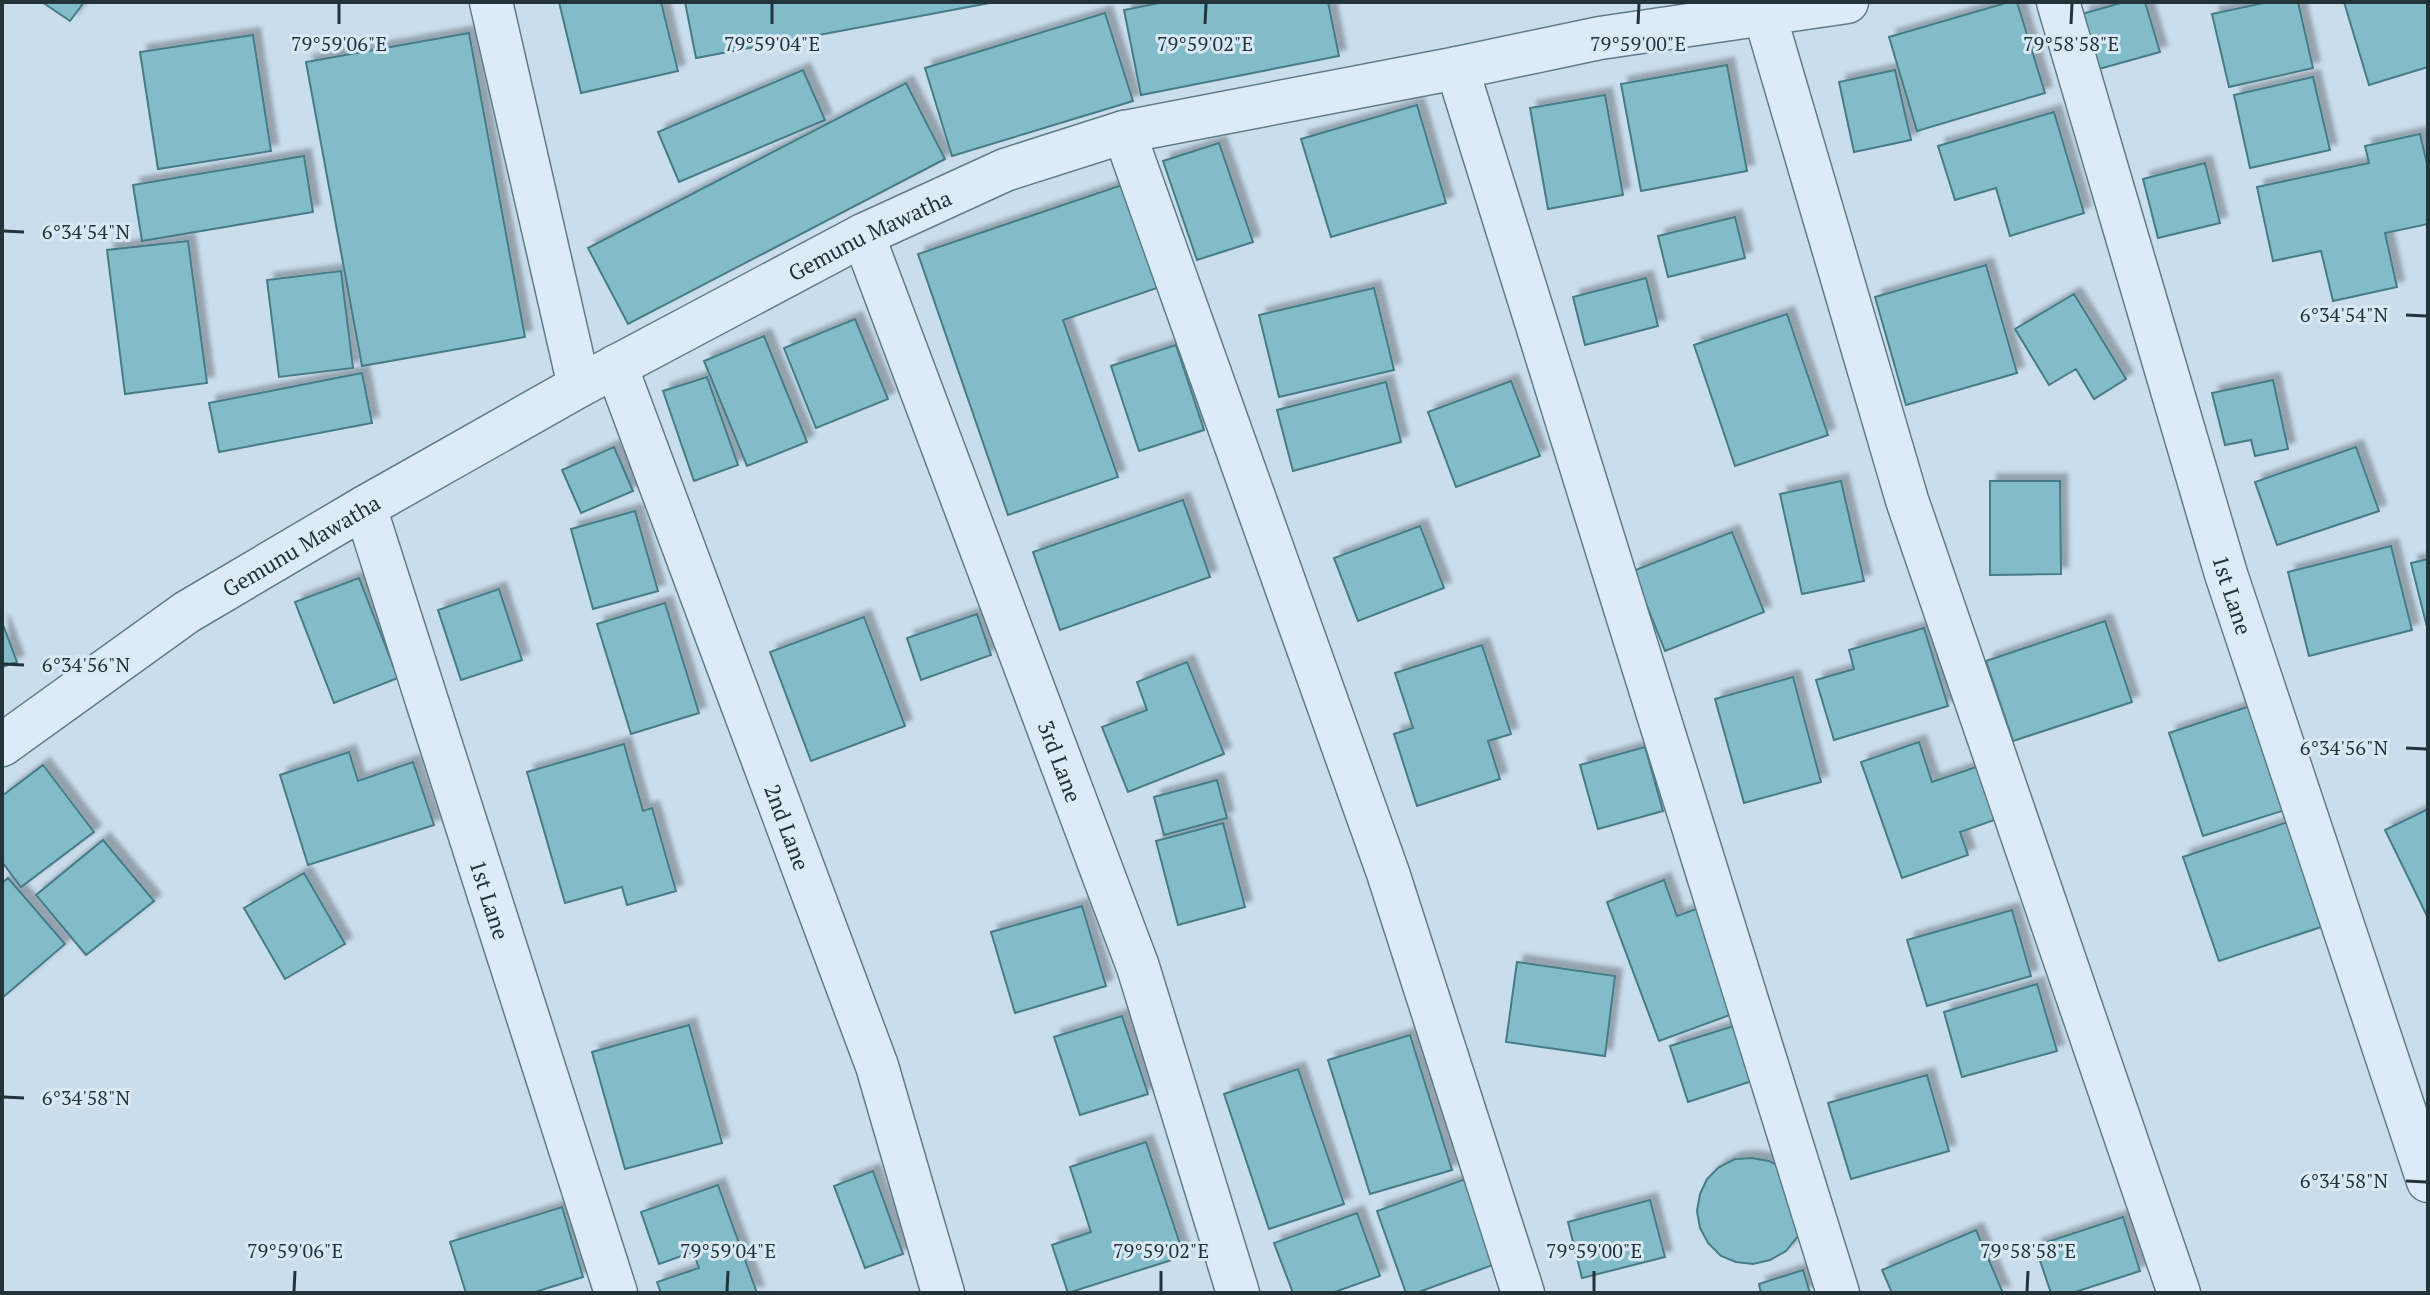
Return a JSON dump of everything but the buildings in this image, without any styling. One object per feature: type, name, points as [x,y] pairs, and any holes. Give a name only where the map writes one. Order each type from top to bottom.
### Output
[{"type":"street","points":[[491,2],[579,386]]},
{"type":"street","name":"Gemunu Mawatha","points":[[2,745],[187,612],[365,507],[579,386],[863,235],[1005,170],[1124,132],[1762,8],[1847,2]]},
{"type":"street","name":"1st Lane","points":[[2058,2],[2226,574],[2428,1181]]},
{"type":"street","points":[[1762,8],[1907,500],[2179,1293]]},
{"type":"street","points":[[1457,68],[1838,1293]]},
{"type":"street","points":[[1124,132],[1388,873],[1523,1293]]},
{"type":"street","name":"3rd Lane","points":[[863,235],[1138,967],[1238,1293]]},
{"type":"street","name":"2nd Lane","points":[[616,366],[877,1066],[943,1293]]},
{"type":"street","name":"1st Lane","points":[[365,507],[616,1293]]}]
